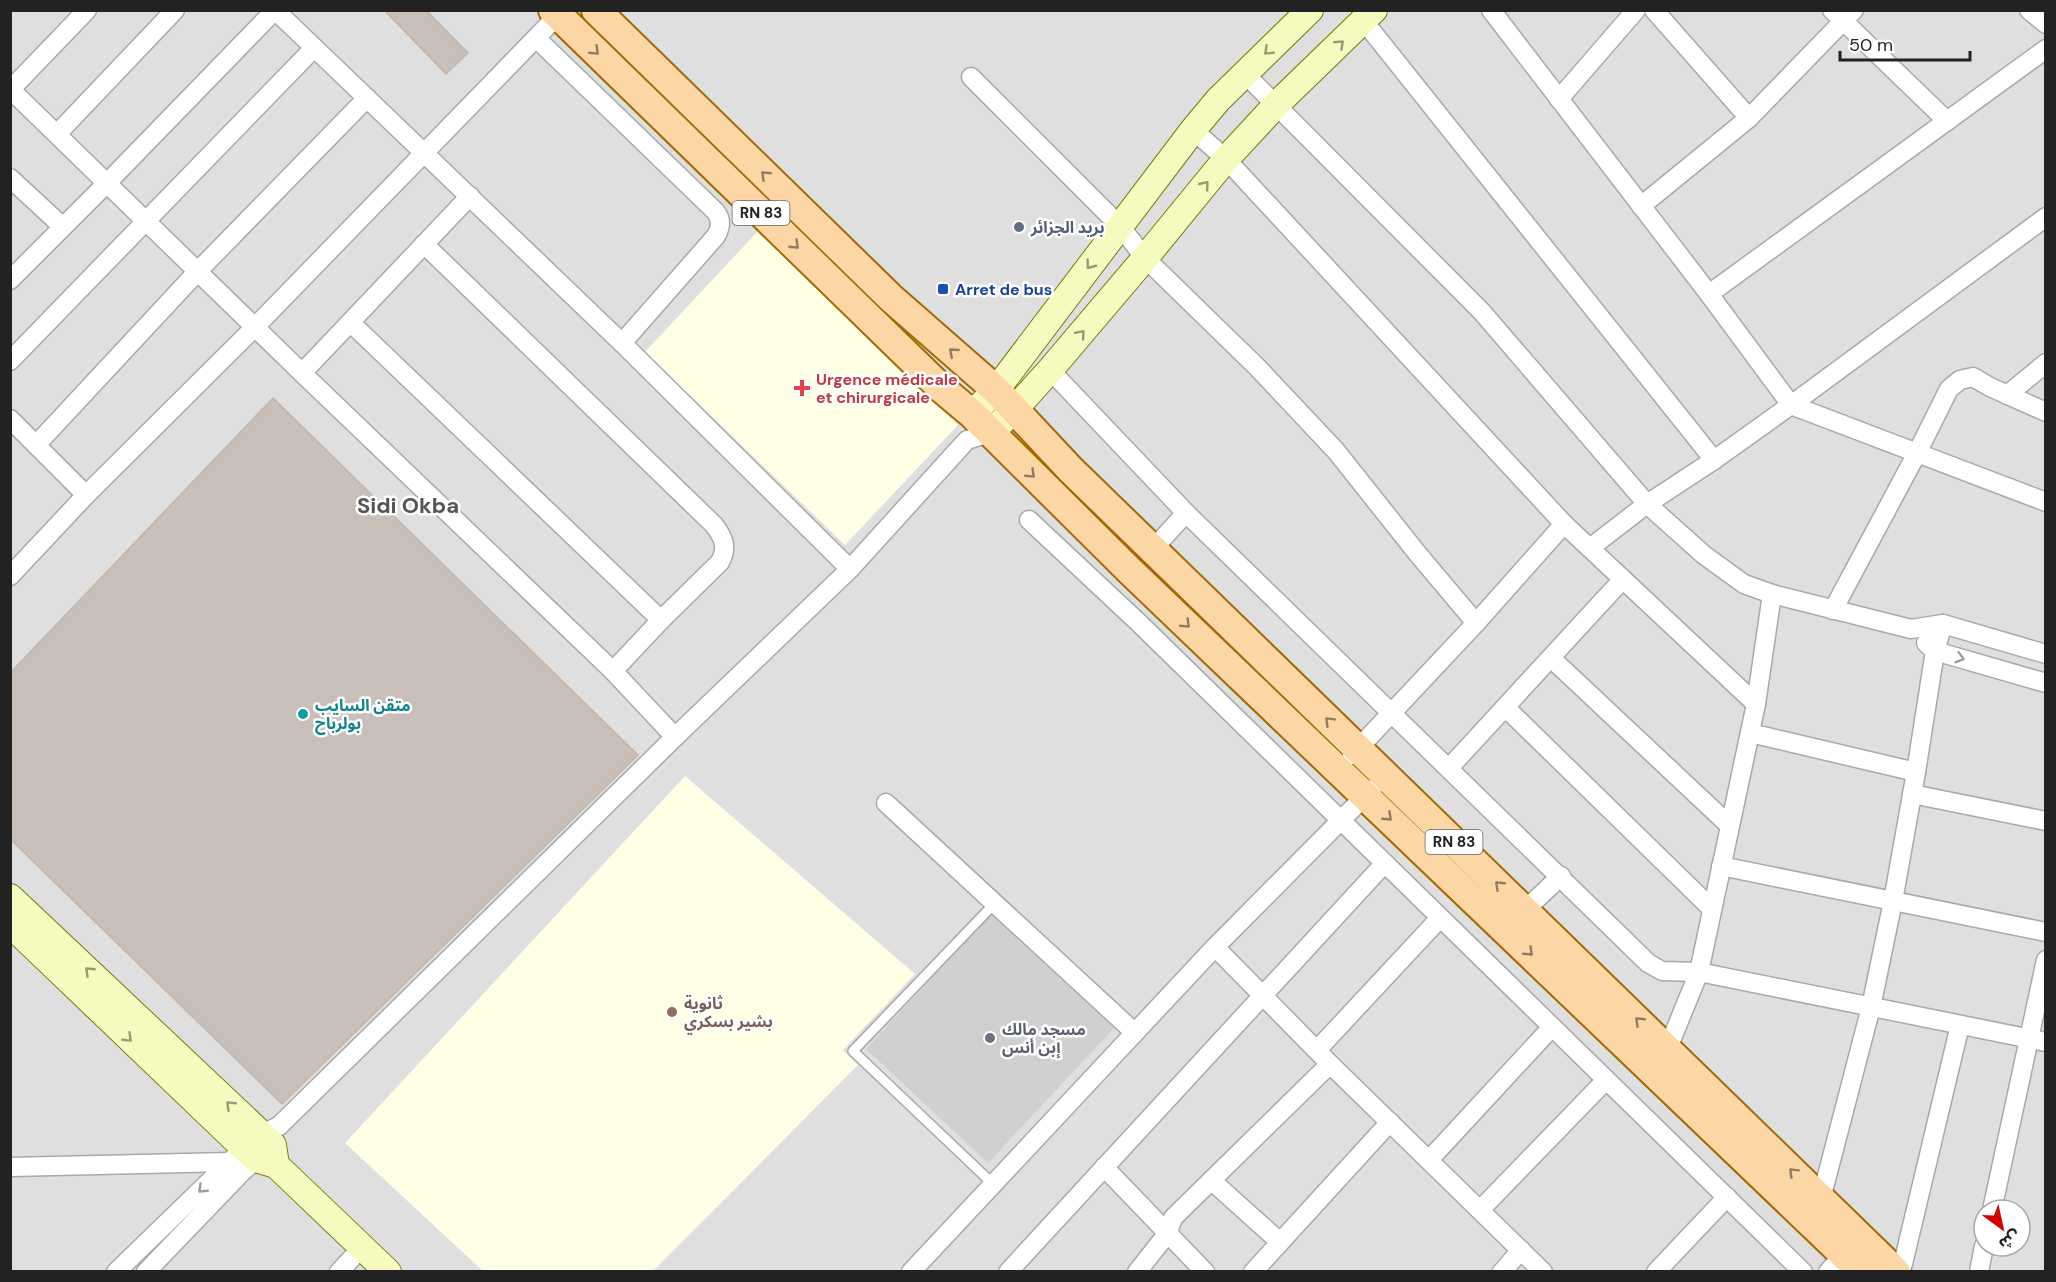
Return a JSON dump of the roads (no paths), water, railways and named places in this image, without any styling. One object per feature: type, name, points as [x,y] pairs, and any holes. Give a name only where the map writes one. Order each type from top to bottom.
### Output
[{"type":"main road","name":"RN 83","points":[[596,10],[891,298],[1005,400],[1070,469],[1821,1199],[1848,1258]]},
{"type":"main road","points":[[1005,400],[1120,226],[1193,130],[1218,100],[1310,10]]},
{"type":"main road","name":"RN 83","points":[[558,12],[941,387],[976,429],[1161,600],[1848,1258],[1896,1272]]},
{"type":"main road","points":[[976,429],[1005,400],[1050,370],[1226,159],[1276,105],[1369,15]]},
{"type":"main road","points":[[872,320],[891,298]]},
{"type":"main road","points":[[10,897],[260,1149],[388,1272]]},
{"type":"main road","points":[[10,924],[260,1149]]},
{"type":"street","points":[[87,10],[11,89],[302,373],[613,671],[675,736]]},
{"type":"street","points":[[57,134],[175,10]]},
{"type":"street","points":[[10,280],[275,10],[622,343],[850,569]]},
{"type":"street","points":[[1491,10],[1709,294],[1791,405],[2046,502]]},
{"type":"street","points":[[1559,99],[1636,10]]},
{"type":"street","points":[[1654,10],[1749,118]]},
{"type":"street","points":[[2029,10],[2046,24]]},
{"type":"street","points":[[10,576],[86,495],[255,327],[536,38],[558,12]]},
{"type":"street","points":[[1641,206],[1749,118],[1843,14],[1947,121]]},
{"type":"street","points":[[1369,15],[1714,460]]},
{"type":"street","points":[[536,38],[720,218],[716,236],[622,343]]},
{"type":"street","points":[[10,361],[314,48]]},
{"type":"street","points":[[1709,294],[2046,49]]},
{"type":"street","points":[[1245,74],[1482,312],[1647,504],[1704,555],[1744,584],[1772,594],[1911,630],[1942,624],[2046,654]]},
{"type":"street","points":[[971,77],[1120,226],[1145,258],[1258,368],[1336,451],[1476,623]]},
{"type":"street","points":[[36,445],[198,271],[367,98]]},
{"type":"street","points":[[1193,130],[1226,159],[1564,524],[1756,704]]},
{"type":"street","points":[[10,178],[63,227]]},
{"type":"street","points":[[302,373],[470,196]]},
{"type":"street","points":[[1590,548],[1647,504],[1791,405],[2046,218]]},
{"type":"street","points":[[424,244],[723,536],[725,555],[720,562],[613,671]]},
{"type":"street","points":[[351,323],[661,620]]},
{"type":"street","points":[[2007,395],[2046,363]]},
{"type":"street","points":[[1050,370],[1186,513],[1648,963],[1662,971],[1699,972],[2038,1041]]},
{"type":"street","points":[[1833,610],[1949,389],[1960,380],[1973,377],[2046,412]]},
{"type":"street","points":[[10,419],[86,495]]},
{"type":"street","points":[[146,1272],[260,1149],[675,736],[850,569],[976,429]]},
{"type":"street","points":[[1153,549],[1186,513]]},
{"type":"street","points":[[1029,520],[1139,623],[1803,1272]]},
{"type":"street","points":[[1338,770],[1476,623],[1564,524]]},
{"type":"street","points":[[1449,768],[1623,579]]},
{"type":"street","points":[[1668,1048],[1699,972],[1756,704],[1772,594]]},
{"type":"street","points":[[1139,623],[1161,600]]},
{"type":"street","points":[[1821,1199],[1871,1007],[1893,901],[1935,651],[1942,624]]},
{"type":"street","points":[[1911,630],[1935,651],[2046,683]]},
{"type":"street","points":[[1551,658],[1730,826]]},
{"type":"street","points":[[1504,707],[1712,909]]},
{"type":"street","points":[[1750,733],[1916,772]]},
{"type":"street","points":[[911,1272],[1134,1032],[1385,774]]},
{"type":"street","points":[[1912,794],[2046,821]]},
{"type":"street","points":[[886,803],[1134,1032]]},
{"type":"street","points":[[1008,1272],[1384,864]]},
{"type":"street","points":[[1721,866],[2046,932]]},
{"type":"street","points":[[1526,910],[1561,876]]},
{"type":"street","points":[[1317,1050],[1440,918]]},
{"type":"street","points":[[1215,947],[1330,1064],[1543,1272]]},
{"type":"street","points":[[1995,1198],[2038,1041],[2046,960]]},
{"type":"street","points":[[1901,1272],[1960,1025]]},
{"type":"street","points":[[1429,1160],[1552,1027]]},
{"type":"street","points":[[1137,1272],[1167,1234],[1173,1218],[1330,1064]]},
{"type":"street","points":[[1480,1210],[1606,1080]]},
{"type":"street","points":[[1256,1271],[1390,1122]]},
{"type":"street","points":[[10,1167],[260,1149]]},
{"type":"street","points":[[116,1272],[260,1149]]},
{"type":"street","points":[[1104,1167],[1205,1272]]},
{"type":"street","points":[[1212,1181],[1280,1242]]},
{"type":"street","points":[[1656,1272],[1727,1197]]},
{"type":"street","points":[[339,1272],[362,1247]]},
{"type":"street","points":[[1502,1272],[1521,1250]]},
{"type":"lane","points":[[993,1184],[853,1051],[995,903]]},
{"type":"place","name":"بريد الجزائر","points":[[1019,227]]},
{"type":"place","name":"Arret de bus","points":[[943,289]]},
{"type":"place","name":"Urgence médicale et chirurgicale","points":[[802,388]]},
{"type":"place","name":"متقن السايب بولرباح","points":[[303,714]]},
{"type":"place","name":"ثانوية بشير بسكري","points":[[672,1012]]},
{"type":"place","name":"مسجد مالك إبن أنس","points":[[990,1038]]},
{"type":"district","name":"Sidi Okba","points":[[408,505]]}]
